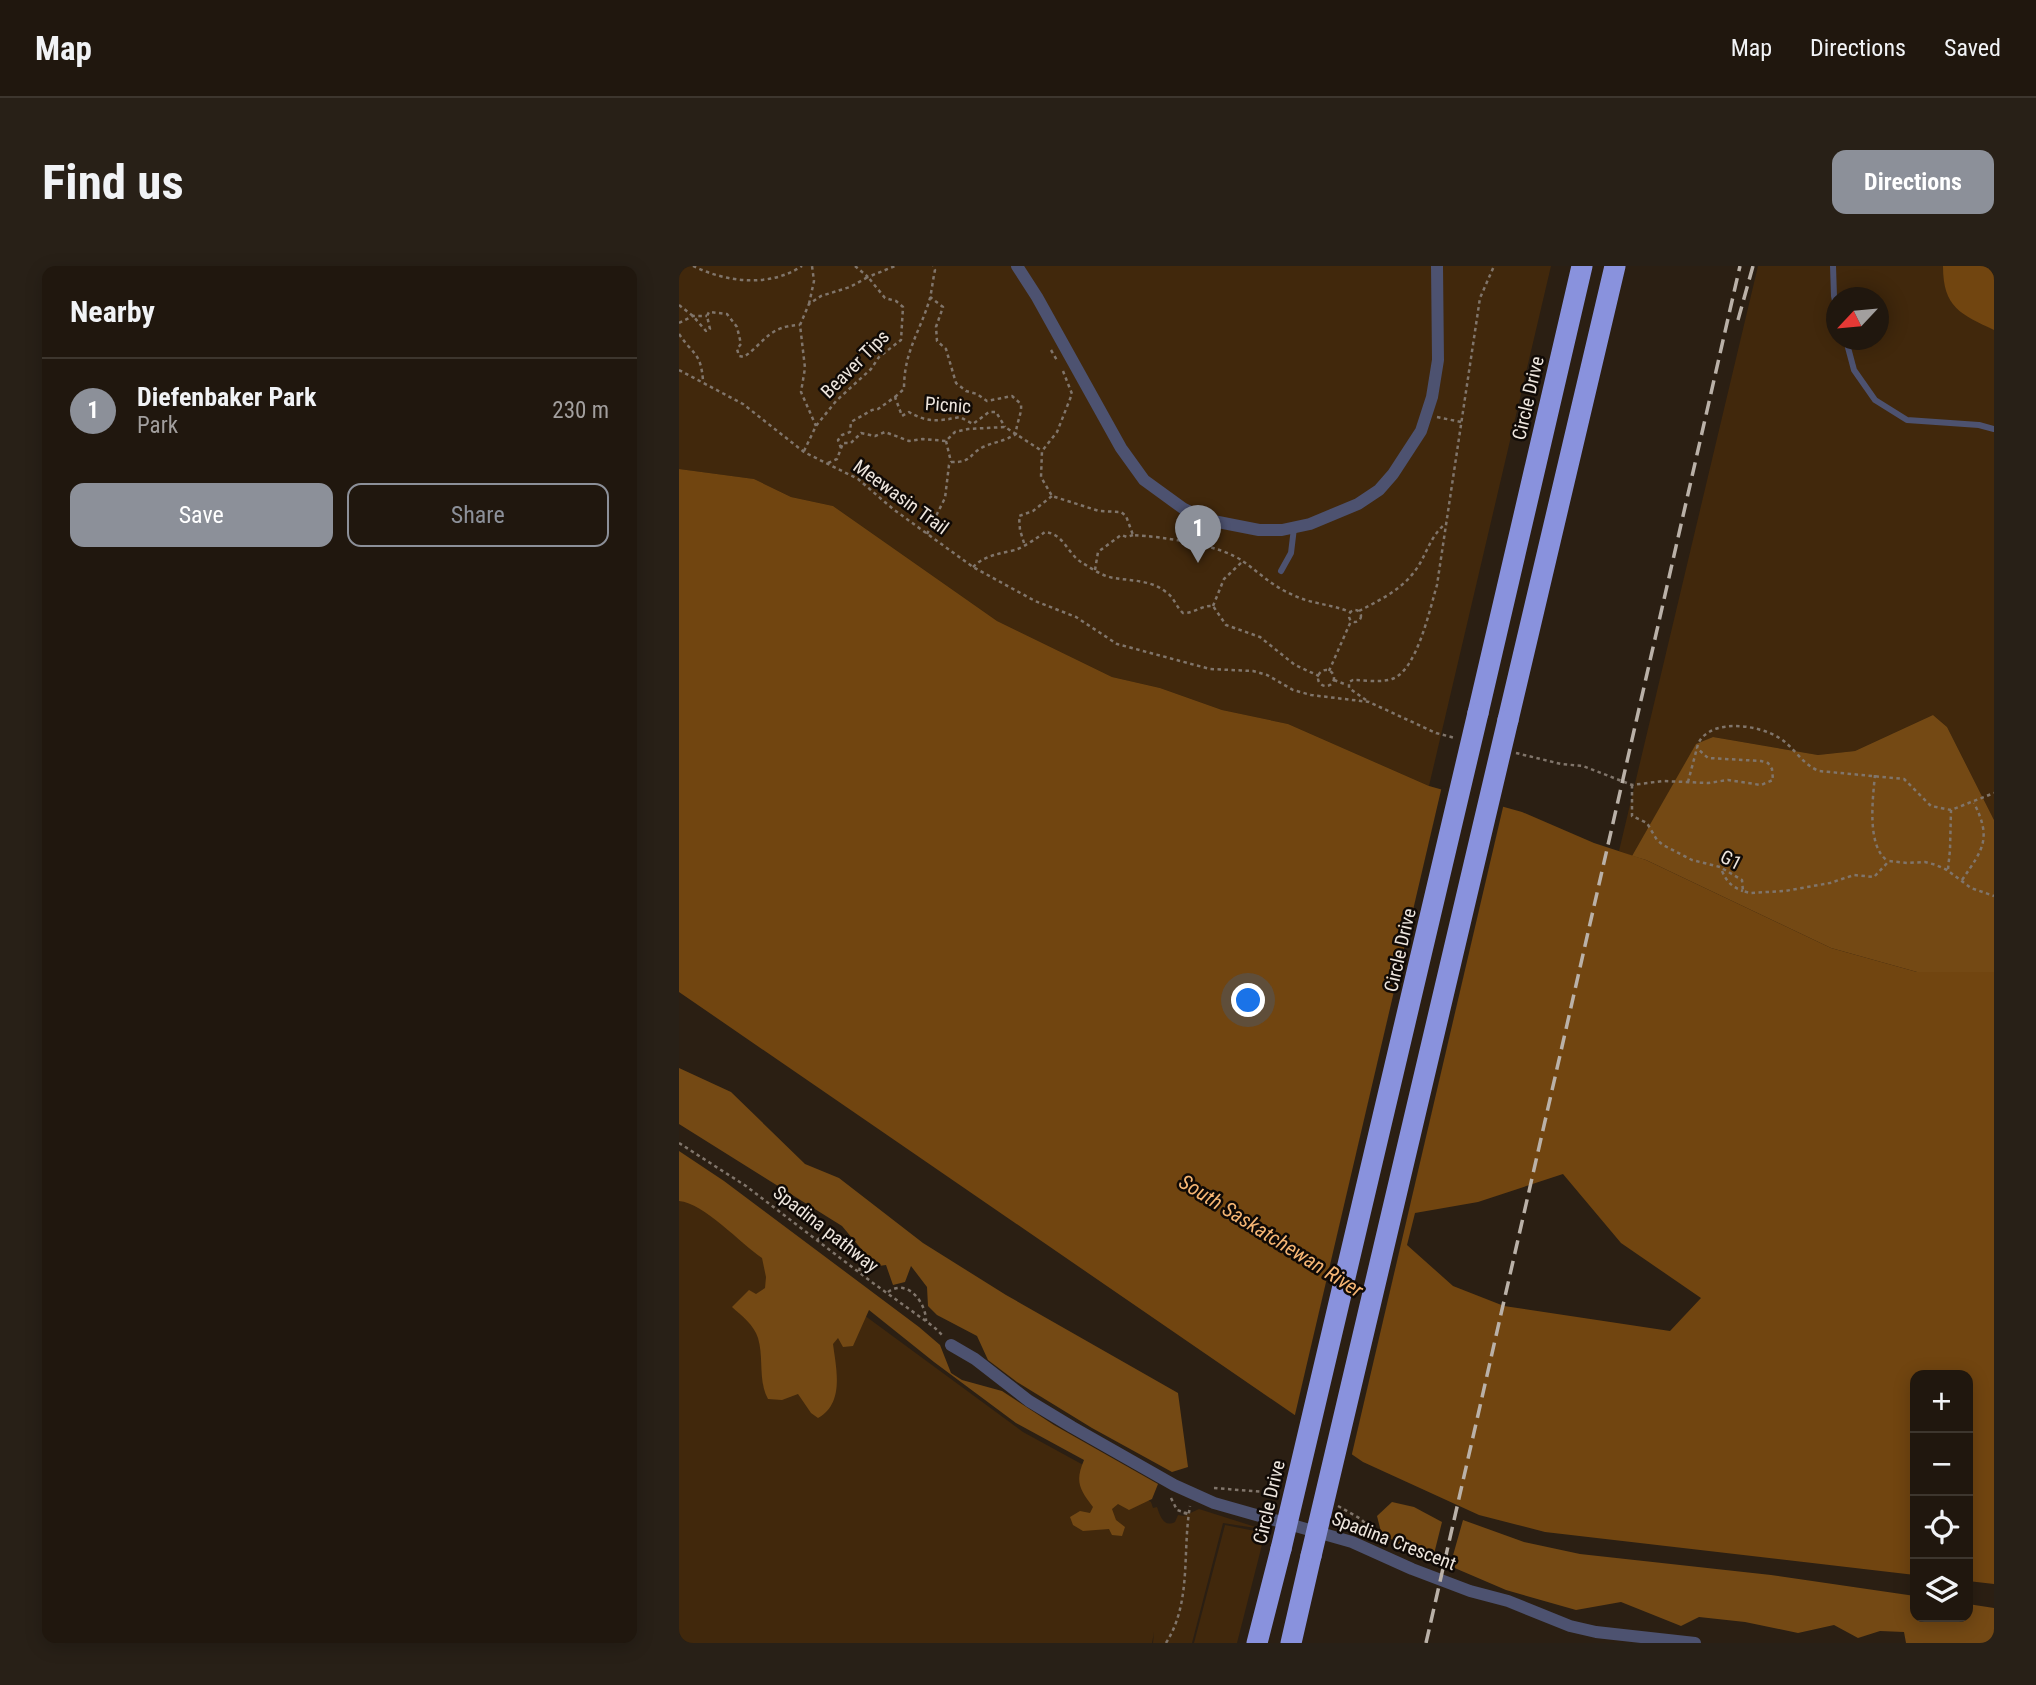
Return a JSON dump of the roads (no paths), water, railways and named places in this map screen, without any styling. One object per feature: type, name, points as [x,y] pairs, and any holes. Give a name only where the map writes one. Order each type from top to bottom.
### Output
[{"type":"highway","name":"Circle Drive","points":[[1257,1643],[1582,266]]},
{"type":"highway","points":[[1291,1643],[1615,266]]},
{"type":"street","points":[[1017,266],[1121,448],[1144,480],[1184,509],[1208,520],[1259,530],[1310,524],[1358,504],[1379,490],[1393,474],[1421,431],[1427,415],[1438,360],[1437,266]]},
{"type":"street","name":"Spadina Crescent","points":[[951,1345],[975,1359],[1029,1401],[1174,1485],[1232,1510],[1352,1542],[1446,1582],[1507,1601],[1595,1637],[1695,1643]]},
{"type":"lane","points":[[1833,266],[1834,287]]},
{"type":"lane","points":[[1849,350],[1854,370],[1875,400],[1907,420],[1979,425],[1994,429]]},
{"type":"lane","points":[[1280,571],[1291,553],[1294,527]]},
{"type":"water","points":[[1943,266],[1994,266],[1994,330],[1956,308],[1946,291]]},
{"type":"water","name":"South Saskatchewan River","points":[[679,469],[754,479],[791,497],[833,506],[997,621],[1112,677],[1160,688],[1222,710],[1288,724],[1429,786],[1522,812],[1594,843],[1646,860],[1831,948],[1917,972],[1994,972],[1994,1584],[1973,1582],[1973,1370],[1910,1370],[1910,1574],[1545,1532],[1479,1515],[1363,1462],[679,992]],"holes":[[[1563,1174],[1621,1243],[1701,1298],[1670,1331],[1504,1306],[1453,1286],[1407,1245],[1415,1213],[1478,1202]]]},
{"type":"railway","points":[[1426,1643],[1740,266]]},
{"type":"railway","points":[[1738,320],[1753,266]]},
{"type":"place","name":"Diefenbaker Park","points":[[1198,563]]}]
